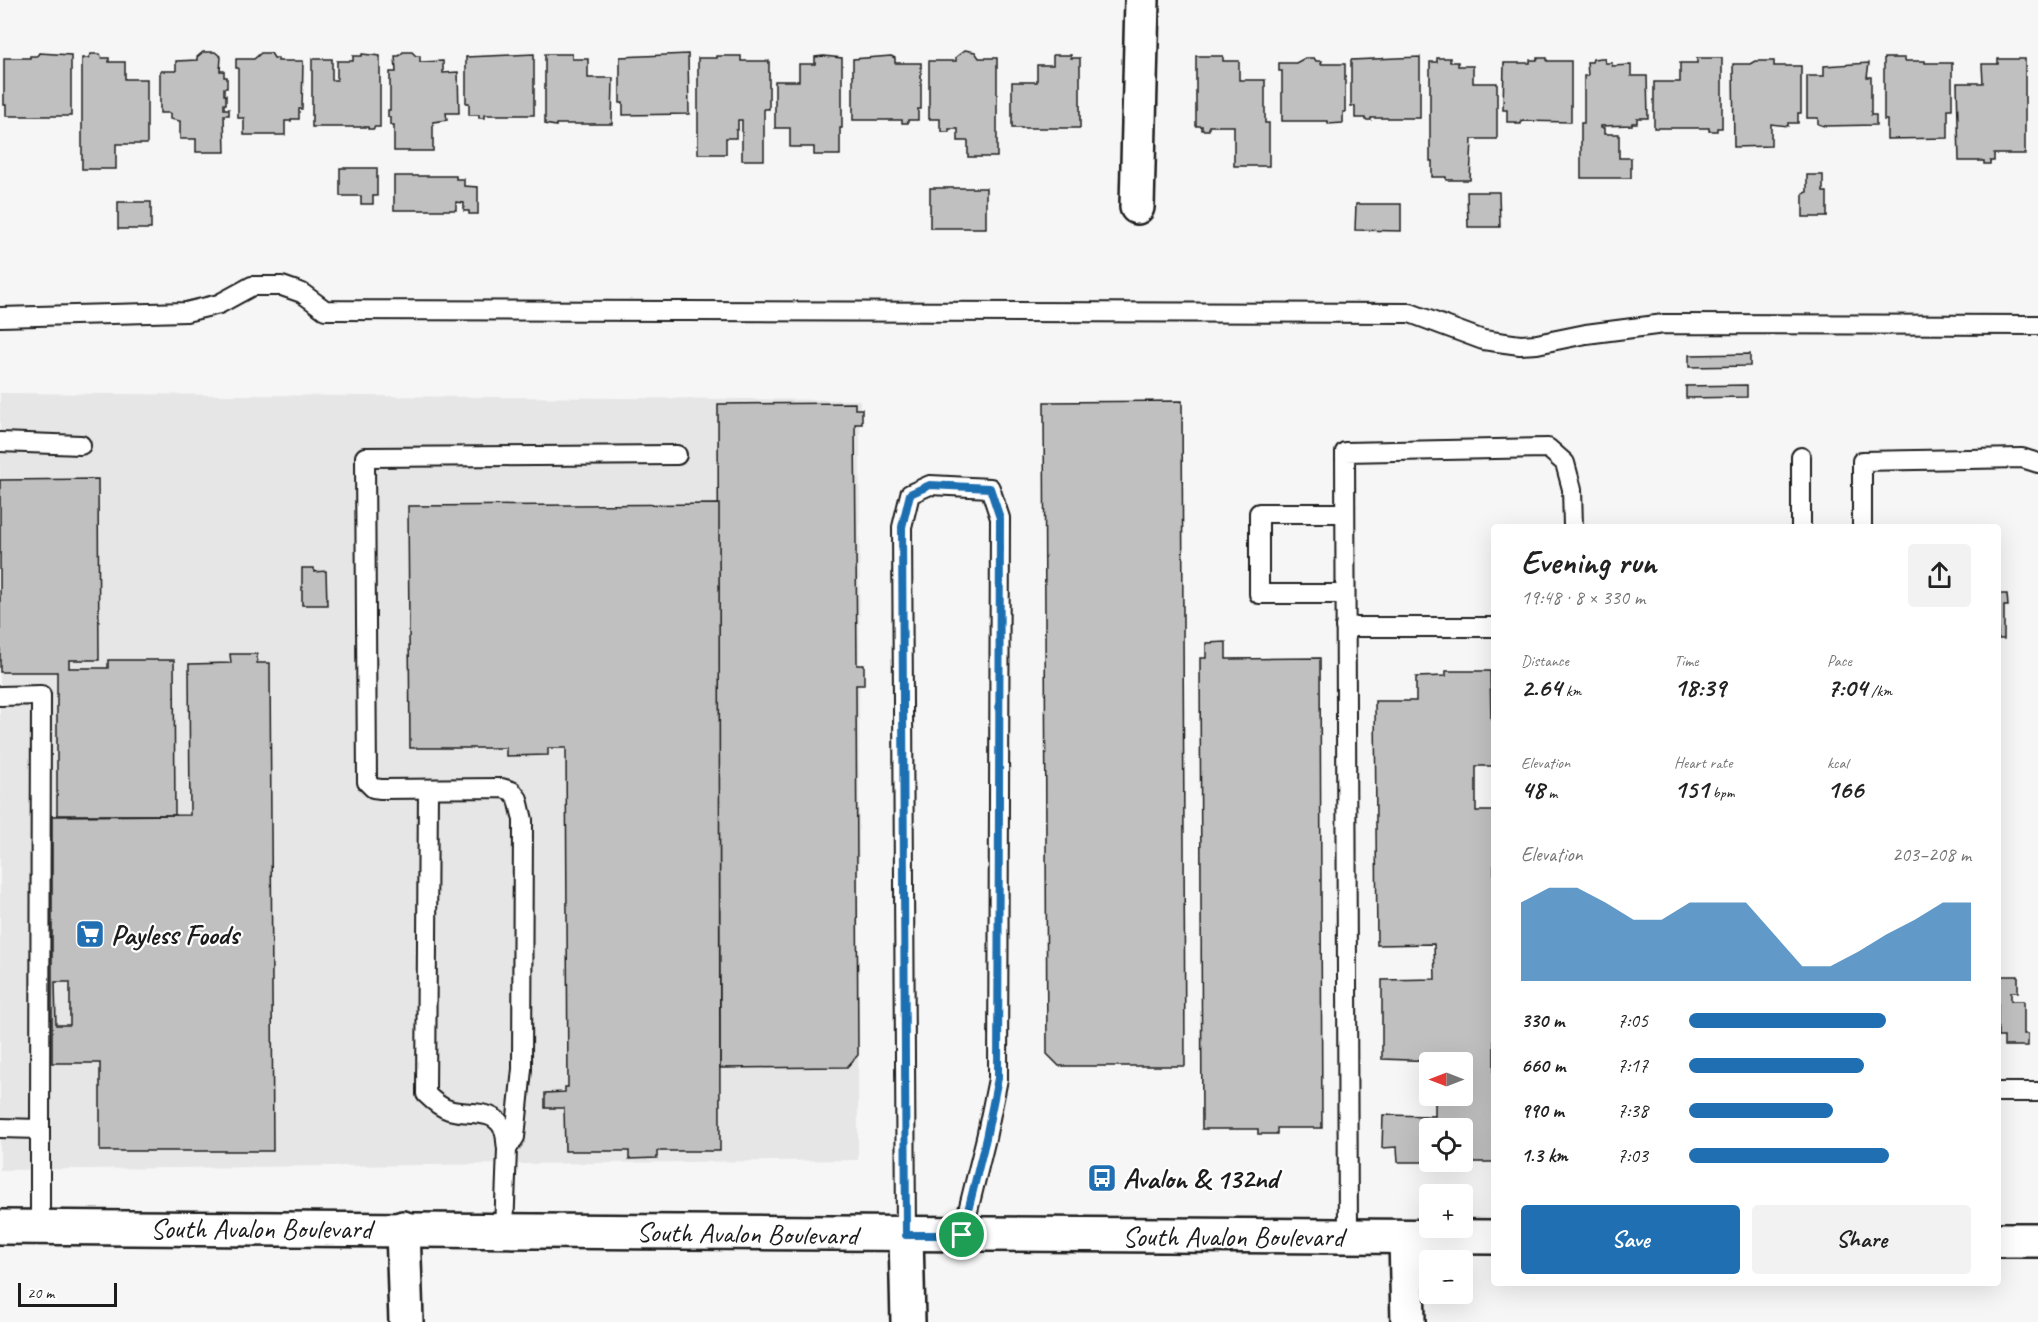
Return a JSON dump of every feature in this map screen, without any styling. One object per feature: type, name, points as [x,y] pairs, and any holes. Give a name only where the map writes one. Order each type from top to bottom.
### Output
[{"type":"main road","points":[[1137,207],[1142,0]]},
{"type":"main road","name":"South Avalon Boulevard","points":[[0,1227],[403,1228],[906,1235],[1491,1237]]},
{"type":"main road","points":[[403,1228],[406,1322]]},
{"type":"main road","points":[[906,1235],[908,1322]]},
{"type":"main road","points":[[1407,1237],[1408,1322]]},
{"type":"main road","points":[[2001,1240],[2038,1240]]},
{"type":"lane","points":[[0,317],[186,312],[219,304],[252,286],[282,286],[302,293],[325,310],[1410,313],[1484,340],[1520,345],[1664,324],[2038,325]]},
{"type":"lane","points":[[0,442],[81,445]]},
{"type":"lane","points":[[1348,1237],[1345,452],[1548,448],[1565,463],[1572,489],[1573,524]]},
{"type":"lane","points":[[504,1230],[508,1139],[522,1069],[523,820],[518,799],[512,791],[502,788],[373,788],[367,782],[365,457],[677,455]]},
{"type":"lane","points":[[1801,457],[1801,524]]},
{"type":"lane","points":[[1862,524],[1862,461],[2022,458],[2038,463]]},
{"type":"lane","points":[[906,1235],[902,527],[910,494],[930,485],[990,488],[1000,518],[998,1078],[962,1235]]},
{"type":"lane","points":[[1345,513],[1259,513],[1258,594],[1346,594]]},
{"type":"lane","points":[[1346,627],[1491,627]]},
{"type":"lane","points":[[0,696],[41,695],[40,1228]]},
{"type":"lane","points":[[428,789],[426,1094],[434,1102],[455,1112],[482,1113],[493,1117],[508,1139]]},
{"type":"lane","points":[[2001,1092],[2038,1092]]},
{"type":"lane","points":[[0,1128],[40,1129]]},
{"type":"shaded area","points":[[0,393],[860,400],[858,1160],[0,1170]]},
{"type":"building","points":[[965,50],[975,52],[979,58],[997,58],[997,157],[968,157],[968,141],[958,141],[958,129],[942,132],[940,119],[929,119],[929,61],[956,61],[956,57]]},
{"type":"building","points":[[203,52],[215,52],[221,57],[220,71],[224,71],[224,77],[227,77],[227,88],[224,88],[226,104],[224,104],[224,109],[229,109],[229,115],[224,115],[225,152],[196,152],[196,139],[180,139],[180,121],[170,119],[170,113],[160,113],[160,71],[176,71],[176,61],[197,60]]},
{"type":"building","points":[[403,52],[412,52],[420,56],[420,62],[443,61],[443,73],[458,72],[459,113],[446,113],[447,120],[433,122],[433,151],[394,151],[394,125],[390,125],[390,117],[388,117],[390,72],[396,72],[395,56]]},
{"type":"building","points":[[39,53],[71,55],[71,116],[6,116],[4,58],[30,58]]},
{"type":"building","points":[[261,53],[271,53],[274,58],[278,58],[278,61],[303,61],[302,109],[299,109],[299,119],[285,121],[285,135],[244,135],[244,118],[238,118],[236,59],[254,59]]},
{"type":"building","points":[[91,54],[100,54],[102,58],[109,58],[109,62],[125,62],[125,79],[147,79],[147,144],[116,144],[116,169],[82,169],[82,58],[88,58]]},
{"type":"building","points":[[362,54],[380,56],[380,127],[368,129],[368,127],[312,127],[312,59],[332,59],[332,80],[337,80],[337,61],[353,61],[353,56],[362,56]]},
{"type":"building","points":[[534,54],[534,115],[484,115],[484,118],[479,118],[479,115],[469,115],[469,103],[466,103],[466,57]]},
{"type":"building","points":[[545,54],[572,54],[572,59],[588,59],[588,78],[613,78],[612,124],[556,124],[556,126],[545,124]]},
{"type":"building","points":[[688,54],[689,114],[623,115],[623,103],[620,103],[620,57]]},
{"type":"building","points":[[1053,55],[1071,55],[1071,58],[1080,58],[1080,128],[1012,128],[1012,82],[1037,82],[1037,65],[1053,65]]},
{"type":"building","points":[[717,56],[741,56],[741,61],[769,61],[769,109],[764,109],[764,160],[742,160],[742,120],[738,120],[736,138],[726,138],[726,154],[698,154],[698,58],[717,58]]},
{"type":"building","points":[[891,56],[895,58],[895,63],[921,63],[921,109],[918,109],[918,120],[908,120],[908,123],[902,123],[902,120],[853,120],[853,59]]},
{"type":"building","points":[[1196,56],[1223,56],[1223,61],[1239,61],[1239,80],[1265,80],[1265,123],[1269,123],[1269,166],[1234,166],[1234,126],[1209,126],[1209,130],[1202,130],[1202,126],[1196,126]]},
{"type":"building","points":[[815,57],[842,58],[840,155],[814,155],[814,147],[790,147],[790,128],[775,128],[775,81],[799,81],[799,64],[815,64]]},
{"type":"building","points":[[1420,57],[1420,118],[1365,120],[1365,118],[1355,118],[1355,106],[1351,106],[1351,60]]},
{"type":"building","points":[[1305,58],[1322,61],[1321,64],[1345,64],[1343,123],[1282,121],[1282,71],[1279,71],[1279,63],[1296,63]]},
{"type":"building","points":[[1437,58],[1450,58],[1450,62],[1458,62],[1458,66],[1473,66],[1473,83],[1497,83],[1497,139],[1472,139],[1470,180],[1446,180],[1446,177],[1432,177],[1430,62],[1437,62]]},
{"type":"building","points":[[1537,58],[1547,58],[1547,61],[1571,61],[1571,122],[1521,121],[1521,124],[1516,124],[1516,122],[1507,122],[1507,110],[1503,110],[1504,63],[1530,63],[1530,60],[1537,60]]},
{"type":"building","points":[[1604,58],[1605,63],[1612,63],[1612,66],[1631,65],[1631,76],[1647,76],[1648,118],[1637,118],[1637,123],[1632,123],[1632,125],[1601,126],[1604,128],[1604,134],[1619,134],[1619,158],[1631,158],[1631,178],[1581,178],[1584,76],[1588,76],[1587,62]]},
{"type":"building","points":[[1697,58],[1722,58],[1722,128],[1709,131],[1709,128],[1654,128],[1654,82],[1680,82],[1680,63],[1697,63]]},
{"type":"building","points":[[1884,58],[1905,58],[1905,61],[1925,61],[1925,63],[1952,63],[1952,109],[1948,109],[1948,138],[1887,139],[1887,120],[1884,120]]},
{"type":"building","points":[[1998,59],[2025,59],[2025,154],[1994,154],[1994,161],[1990,161],[1990,164],[1984,164],[1984,161],[1959,161],[1957,83],[1983,83],[1982,64],[1998,64]]},
{"type":"building","points":[[1755,61],[1774,61],[1774,66],[1801,66],[1801,113],[1798,113],[1798,123],[1788,123],[1788,126],[1771,124],[1771,146],[1734,147],[1733,64],[1750,64]]},
{"type":"building","points":[[1869,63],[1867,77],[1871,77],[1871,115],[1876,115],[1876,125],[1824,126],[1818,124],[1818,118],[1807,118],[1807,76],[1824,76],[1824,66]]},
{"type":"building","points":[[340,168],[377,168],[377,196],[373,196],[373,204],[361,204],[361,196],[340,196]]},
{"type":"building","points":[[1807,175],[1823,175],[1823,192],[1827,192],[1827,217],[1803,217],[1803,193],[1807,192]]},
{"type":"building","points":[[394,176],[456,176],[456,179],[464,179],[464,186],[478,187],[478,214],[469,214],[469,211],[464,211],[464,203],[456,202],[456,210],[394,210]]},
{"type":"building","points":[[930,188],[986,188],[986,228],[930,228]]},
{"type":"building","points":[[1467,192],[1499,192],[1500,227],[1468,227]]},
{"type":"building","points":[[118,202],[151,202],[151,229],[118,229]]},
{"type":"building","points":[[1356,204],[1401,204],[1401,231],[1355,230]]},
{"type":"building","points":[[1750,354],[1750,366],[1689,367],[1689,355]]},
{"type":"building","points":[[1747,385],[1747,397],[1686,398],[1686,386]]},
{"type":"building","points":[[1182,401],[1185,1066],[1059,1066],[1047,1054],[1044,402]]},
{"type":"building","points":[[855,403],[855,409],[862,409],[862,424],[855,424],[857,665],[864,665],[864,685],[856,685],[858,1055],[847,1067],[720,1068],[718,404]]},
{"type":"building","points":[[98,479],[99,660],[69,660],[69,668],[108,668],[108,660],[174,660],[175,815],[57,815],[57,672],[0,672],[0,480]]},
{"type":"building","points":[[719,504],[720,1151],[657,1151],[657,1158],[629,1159],[629,1151],[565,1151],[564,1108],[545,1108],[545,1093],[565,1092],[565,1087],[568,1087],[566,748],[548,748],[548,755],[506,756],[506,748],[410,748],[408,506]]},
{"type":"building","points":[[302,568],[314,568],[314,572],[326,571],[327,605],[302,605]]},
{"type":"building","points":[[2001,594],[2007,594],[2008,606],[2004,606],[2004,639],[2001,639]]},
{"type":"building","points":[[1226,642],[1226,659],[1320,658],[1322,1128],[1277,1128],[1277,1134],[1258,1134],[1258,1129],[1202,1129],[1200,658],[1206,658],[1206,643]]},
{"type":"building","points":[[230,654],[257,654],[257,663],[270,663],[273,1151],[100,1151],[100,1063],[52,1063],[52,816],[190,815],[189,664],[231,663]],"holes":[[[55,982],[70,982],[70,1025],[56,1025]]]},
{"type":"building","points":[[1446,671],[1490,671],[1491,766],[1476,766],[1476,811],[1491,811],[1491,1162],[1473,1162],[1473,1118],[1419,1118],[1419,1162],[1398,1162],[1397,1147],[1382,1148],[1383,1115],[1435,1116],[1435,1106],[1473,1106],[1473,1052],[1419,1052],[1419,1060],[1382,1059],[1382,980],[1435,979],[1434,944],[1377,945],[1375,701],[1416,701],[1416,677],[1446,676]]},
{"type":"building","points":[[2001,976],[2018,976],[2018,992],[2011,992],[2011,1001],[2024,1001],[2024,1034],[2028,1034],[2028,1046],[2004,1046],[2004,1037],[2001,1037]]},
{"type":"place","name":"Payless Foods","points":[[90,934]]},
{"type":"place","name":"Avalon & 132nd","points":[[1102,1178]]},
{"type":"route","points":[[930,485],[990,488],[1000,518],[998,1078],[962,1235],[906,1235],[902,527],[910,494],[930,485]]}]
